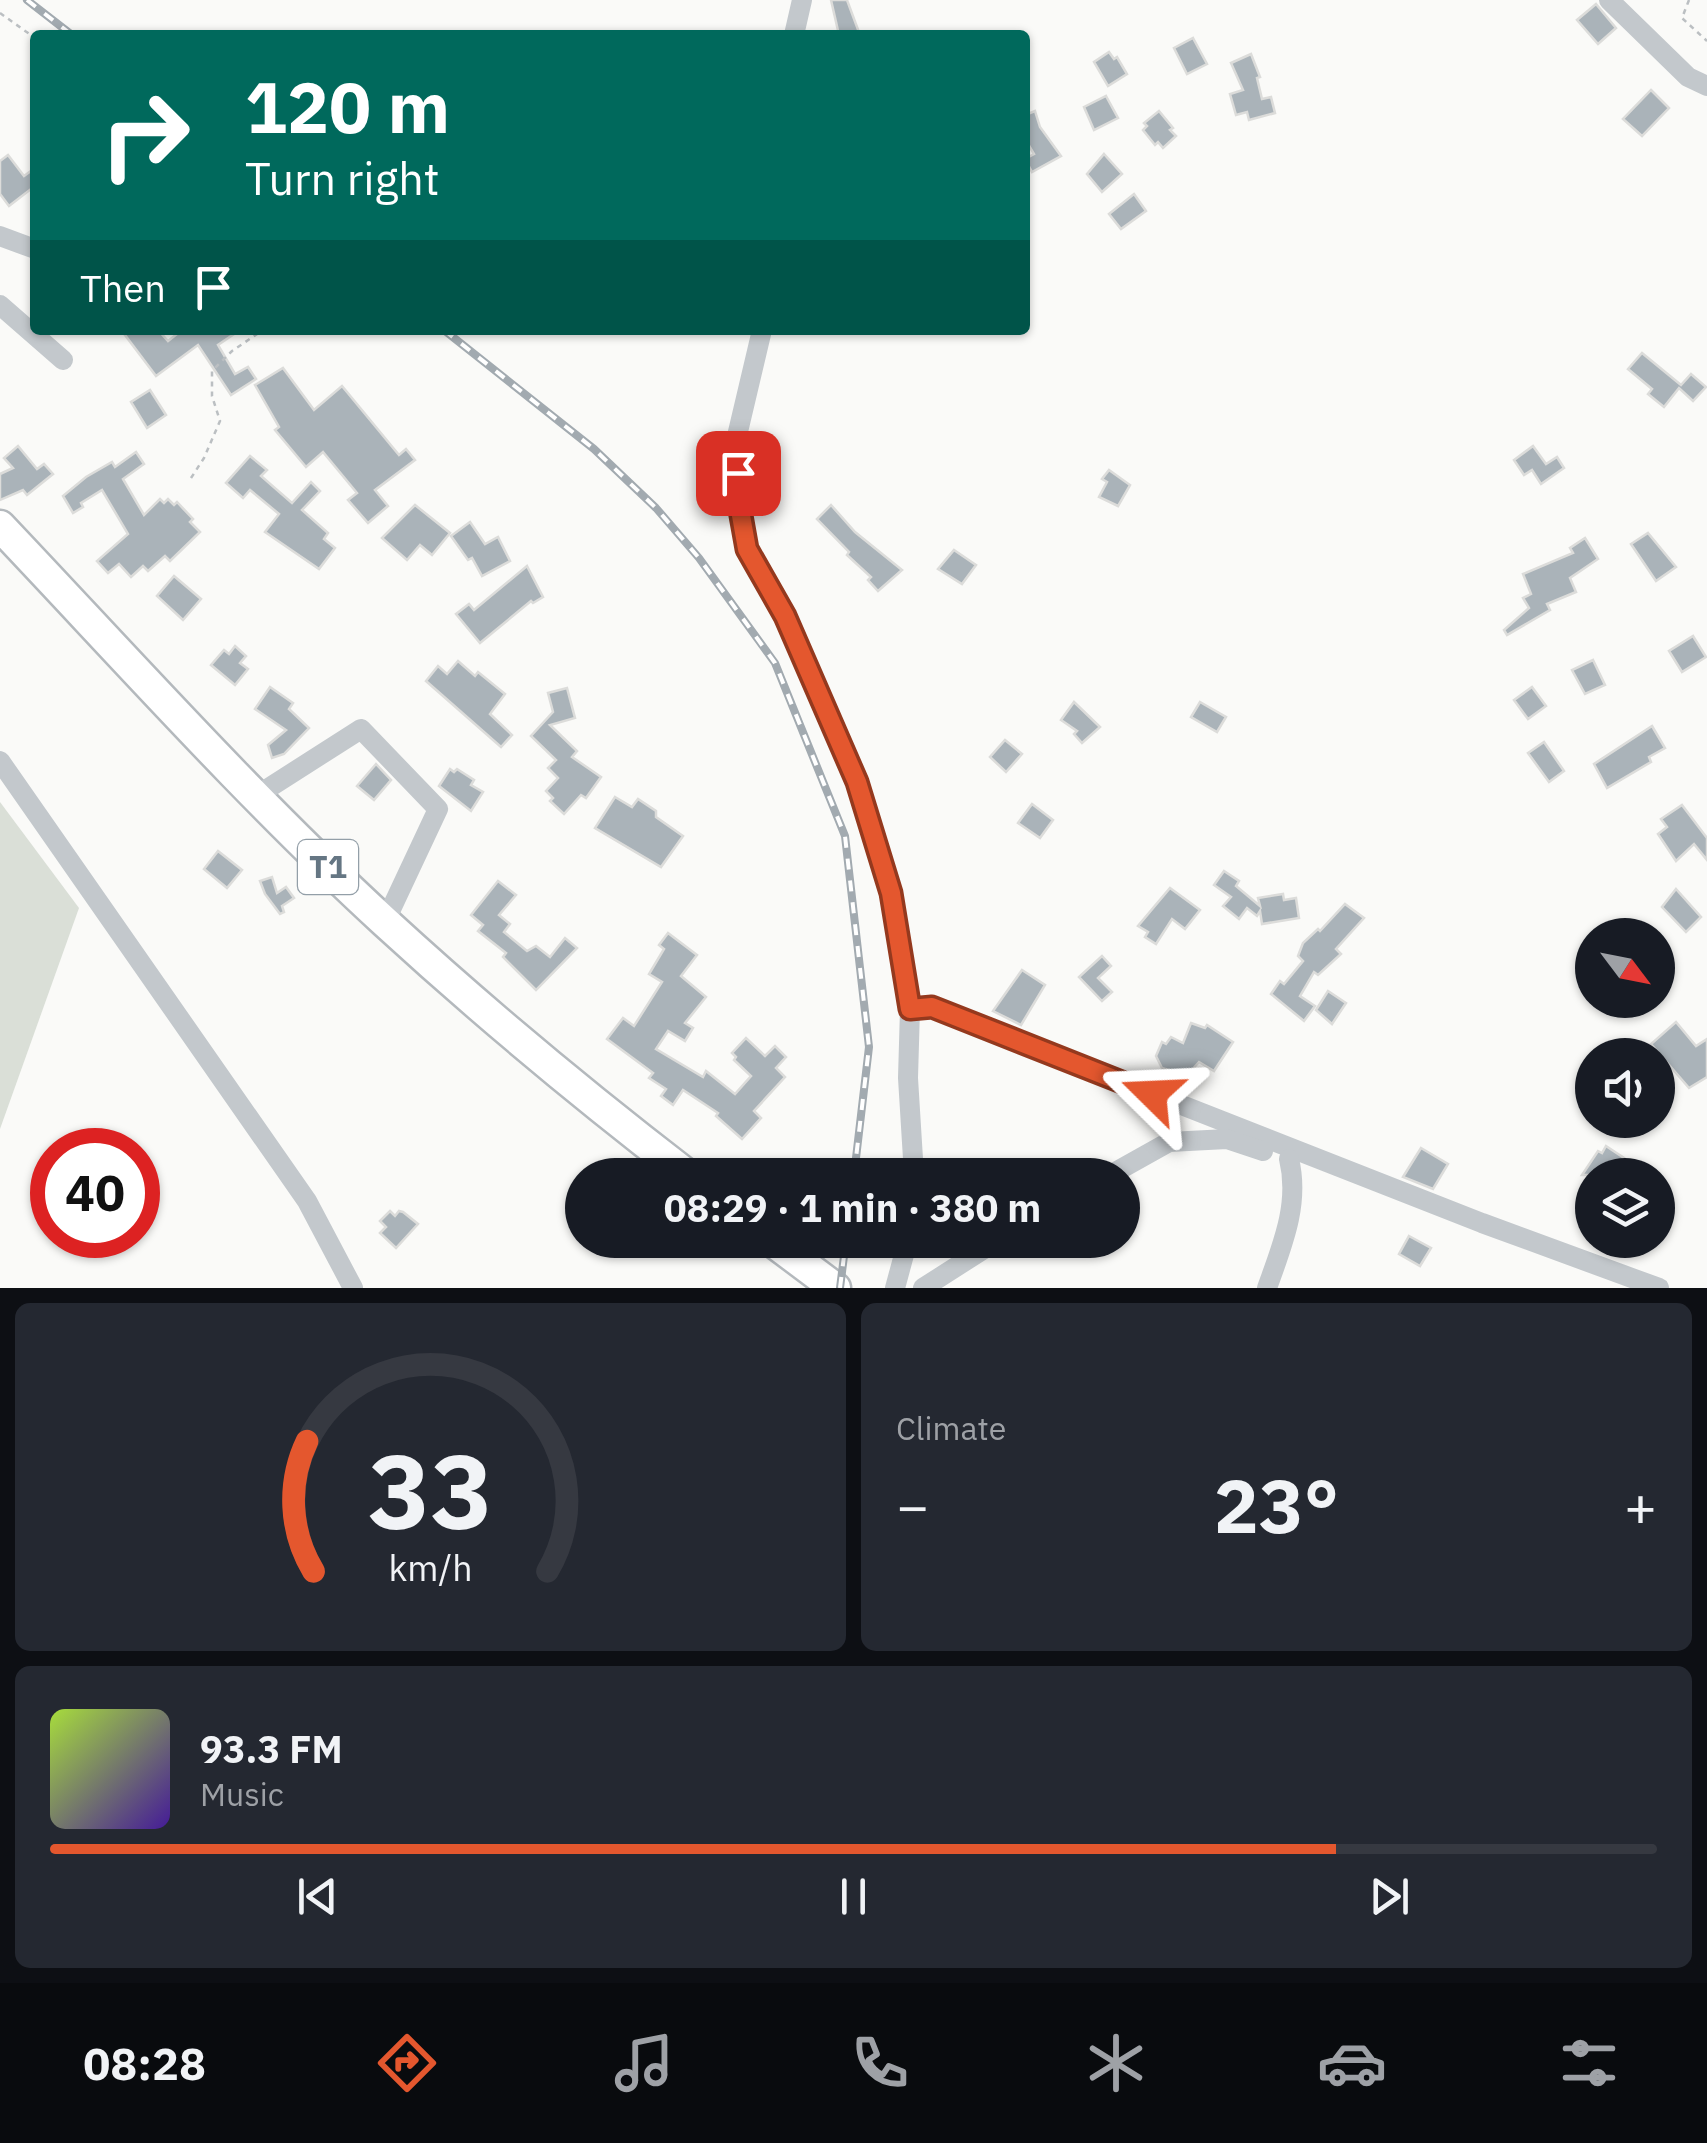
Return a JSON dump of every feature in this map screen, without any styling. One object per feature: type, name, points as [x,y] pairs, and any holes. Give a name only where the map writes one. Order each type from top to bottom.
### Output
[{"type":"highway","name":"T1","points":[[0,526],[256,796],[385,922],[592,1102],[665,1158]]},
{"type":"highway","points":[[795,1258],[825,1281]]},
{"type":"street","points":[[795,30],[802,0]]},
{"type":"street","points":[[1609,0],[1688,77],[1707,86]]},
{"type":"street","points":[[0,236],[30,247]]},
{"type":"street","points":[[0,304],[30,328]]},
{"type":"street","points":[[38,335],[63,360]]},
{"type":"street","points":[[761,335],[737,436],[740,510],[747,549],[785,616],[857,782],[891,893],[910,1009],[908,1078],[913,1158]]},
{"type":"street","points":[[256,796],[361,728],[438,809],[385,922]]},
{"type":"street","points":[[0,761],[307,1201],[353,1288]]},
{"type":"street","points":[[910,1009],[932,1007],[1482,1224],[1659,1288]]},
{"type":"street","points":[[1140,1158],[1169,1142],[1227,1139],[1327,1172],[1452,1227]]},
{"type":"street","points":[[1267,1288],[1290,1224],[1293,1174],[1289,1159]]},
{"type":"street","points":[[895,1288],[903,1258]]},
{"type":"street","points":[[923,1288],[970,1258]]},
{"type":"path","points":[[1689,0],[1682,18],[1707,41]]},
{"type":"path","points":[[0,13],[30,34]]},
{"type":"path","points":[[191,478],[220,421],[212,396],[212,371],[256,335]]},
{"type":"shaded area","points":[[0,802],[79,908],[0,1129]]},
{"type":"building","points":[[831,0],[847,0],[858,30],[838,30]]},
{"type":"building","points":[[1596,4],[1616,28],[1598,44],[1577,20]]},
{"type":"building","points":[[1193,38],[1207,64],[1187,74],[1174,48]]},
{"type":"building","points":[[1109,52],[1114,59],[1117,57],[1127,74],[1108,86],[1094,62]]},
{"type":"building","points":[[1251,54],[1260,77],[1257,78],[1262,99],[1271,97],[1275,113],[1249,120],[1247,112],[1236,115],[1230,94],[1243,90],[1231,63]]},
{"type":"building","points":[[1651,90],[1669,108],[1642,136],[1623,119]]},
{"type":"building","points":[[1106,96],[1118,118],[1094,130],[1084,107]]},
{"type":"building","points":[[1035,111],[1040,127],[1061,156],[1032,172],[1030,156],[1034,154],[1030,147],[1030,113]]},
{"type":"building","points":[[1159,111],[1176,136],[1163,148],[1158,142],[1155,145],[1143,130],[1147,126],[1144,123]]},
{"type":"building","points":[[1104,154],[1122,174],[1102,192],[1087,174]]},
{"type":"building","points":[[8,155],[24,176],[30,172],[30,190],[9,206],[0,194],[0,161]]},
{"type":"building","points":[[1134,194],[1146,211],[1121,229],[1109,214]]},
{"type":"building","points":[[125,335],[163,335],[168,341],[176,335],[233,335],[218,345],[235,374],[248,367],[256,379],[231,395],[198,345],[156,376]]},
{"type":"building","points":[[1642,353],[1681,385],[1691,374],[1706,387],[1693,401],[1679,388],[1664,407],[1648,394],[1652,389],[1628,369]]},
{"type":"building","points":[[283,368],[314,410],[342,386],[399,455],[406,449],[415,460],[375,490],[388,506],[368,523],[348,500],[357,493],[323,452],[306,467],[275,430],[279,427],[255,385]]},
{"type":"building","points":[[150,390],[166,415],[147,428],[131,402]]},
{"type":"building","points":[[18,446],[37,469],[44,464],[53,474],[27,495],[23,490],[0,500],[0,474],[13,468],[4,458]]},
{"type":"building","points":[[1533,446],[1546,464],[1557,457],[1564,468],[1541,484],[1532,470],[1524,475],[1514,460]]},
{"type":"building","points":[[136,452],[144,464],[123,479],[144,515],[160,499],[164,503],[168,499],[174,505],[177,502],[200,532],[170,561],[165,556],[148,571],[143,566],[131,577],[119,564],[108,573],[97,561],[128,534],[102,490],[73,513],[63,496],[86,477],[112,462],[115,467]]},
{"type":"building","points":[[250,456],[267,470],[261,476],[292,503],[311,482],[320,491],[302,510],[328,533],[324,539],[335,548],[319,569],[265,532],[279,514],[250,490],[243,498],[226,483]]},
{"type":"building","points":[[1109,470],[1130,485],[1118,506],[1099,497],[1107,482],[1102,479]]},
{"type":"building","points":[[415,505],[450,533],[432,555],[420,545],[407,560],[382,538]]},
{"type":"building","points":[[831,505],[855,532],[902,570],[878,591],[868,580],[871,577],[817,519]]},
{"type":"building","points":[[470,522],[485,544],[498,537],[510,561],[482,576],[472,558],[468,560],[451,536]]},
{"type":"building","points":[[1648,533],[1676,567],[1656,581],[1631,544]]},
{"type":"building","points":[[1585,538],[1598,559],[1570,578],[1576,592],[1547,604],[1550,610],[1507,635],[1504,630],[1529,608],[1523,598],[1531,594],[1523,574],[1573,553],[1570,548]]},
{"type":"building","points":[[954,550],[976,565],[962,584],[938,569]]},
{"type":"building","points":[[527,566],[543,597],[531,601],[480,643],[456,614],[469,604],[474,610]]},
{"type":"building","points":[[174,576],[201,599],[183,620],[157,596]]},
{"type":"building","points":[[1693,636],[1706,657],[1682,672],[1669,651]]},
{"type":"building","points":[[235,646],[246,656],[240,663],[248,669],[235,685],[211,665],[224,650],[229,654]]},
{"type":"building","points":[[1593,660],[1605,685],[1585,694],[1572,670]]},
{"type":"building","points":[[458,661],[505,694],[490,714],[512,735],[501,747],[426,681],[438,666],[447,674]]},
{"type":"building","points":[[270,687],[293,703],[289,709],[309,728],[284,754],[272,758],[268,745],[286,730],[255,709]]},
{"type":"building","points":[[1532,687],[1546,706],[1528,719],[1514,700]]},
{"type":"building","points":[[567,688],[575,718],[550,725],[577,751],[572,757],[601,777],[586,798],[581,795],[564,814],[550,801],[553,798],[546,791],[558,778],[548,768],[556,760],[531,736],[553,712],[548,693]]},
{"type":"building","points":[[1074,702],[1100,727],[1082,743],[1074,734],[1077,731],[1061,720]]},
{"type":"building","points":[[1200,702],[1226,717],[1217,732],[1191,717]]},
{"type":"building","points":[[1652,726],[1665,748],[1649,757],[1651,762],[1607,788],[1594,764]]},
{"type":"building","points":[[1005,740],[1022,754],[1006,772],[990,757]]},
{"type":"building","points":[[1544,742],[1564,771],[1549,782],[1528,753]]},
{"type":"building","points":[[376,764],[391,780],[374,800],[357,786]]},
{"type":"building","points":[[450,769],[474,780],[471,785],[483,792],[471,811],[439,786]]},
{"type":"building","points":[[615,797],[632,807],[638,799],[683,836],[661,867],[595,828]]},
{"type":"building","points":[[1032,804],[1053,820],[1040,838],[1018,823]]},
{"type":"building","points":[[1682,805],[1707,838],[1707,860],[1694,844],[1676,861],[1658,834],[1667,827],[1661,819]]},
{"type":"building","points":[[218,851],[242,870],[227,888],[204,869]]},
{"type":"building","points":[[1224,871],[1239,881],[1236,886],[1260,906],[1258,898],[1283,894],[1284,900],[1296,898],[1299,918],[1262,924],[1260,911],[1257,916],[1247,908],[1239,919],[1223,906],[1231,897],[1214,885]]},
{"type":"building","points":[[272,877],[277,893],[286,887],[294,898],[282,906],[284,912],[280,914],[260,881]]},
{"type":"building","points":[[498,881],[516,895],[499,915],[510,924],[504,932],[527,951],[536,946],[550,957],[565,938],[577,948],[536,990],[503,957],[506,953],[478,931],[483,925],[471,915]]},
{"type":"building","points":[[1170,888],[1200,910],[1185,929],[1172,919],[1156,944],[1138,926]]},
{"type":"building","points":[[1676,889],[1701,917],[1686,932],[1662,907]]},
{"type":"building","points":[[1345,904],[1364,918],[1336,949],[1341,954],[1318,975],[1314,972],[1300,996],[1315,1006],[1304,1021],[1271,994],[1303,961],[1298,956],[1303,943]]},
{"type":"building","points":[[668,933],[697,955],[681,976],[706,997],[685,1023],[693,1028],[685,1041],[668,1031],[656,1049],[703,1077],[706,1071],[735,1094],[751,1076],[732,1053],[746,1038],[765,1056],[775,1046],[786,1057],[776,1068],[785,1077],[754,1111],[761,1118],[742,1139],[716,1116],[718,1113],[683,1090],[673,1105],[661,1096],[666,1089],[649,1078],[653,1073],[607,1039],[623,1018],[634,1026],[662,982],[649,974],[664,949],[659,945]]},
{"type":"building","points":[[1102,956],[1111,966],[1098,978],[1112,992],[1102,1001],[1079,977]]},
{"type":"building","points":[[1022,970],[1045,985],[1021,1025],[993,1011]]},
{"type":"building","points":[[1328,991],[1346,1003],[1332,1024],[1316,1010]]},
{"type":"building","points":[[1676,1022],[1696,1046],[1707,1039],[1707,1077],[1689,1088],[1675,1072],[1675,1038],[1658,1038]]},
{"type":"building","points":[[1191,1023],[1205,1028],[1207,1025],[1233,1042],[1214,1071],[1199,1062],[1188,1074],[1162,1068],[1156,1056],[1162,1042],[1166,1044],[1171,1037],[1183,1043]]},
{"type":"building","points":[[1606,1146],[1624,1158],[1593,1158],[1598,1151],[1602,1153]]},
{"type":"building","points":[[1421,1148],[1448,1164],[1433,1189],[1403,1177]]},
{"type":"building","points":[[390,1211],[395,1216],[403,1212],[418,1224],[396,1248],[380,1233],[386,1227],[380,1221]]},
{"type":"building","points":[[1409,1236],[1431,1248],[1420,1266],[1399,1254]]},
{"type":"railway","points":[[27,0],[66,30]]},
{"type":"railway","points":[[450,335],[594,449],[656,508],[699,558],[775,663],[845,836],[869,1047],[856,1158]]},
{"type":"railway","points":[[840,1288],[844,1258]]},
{"type":"route","points":[[738,473],[747,549],[785,616],[857,782],[891,893],[910,1009],[932,1007],[1152,1094]]}]
